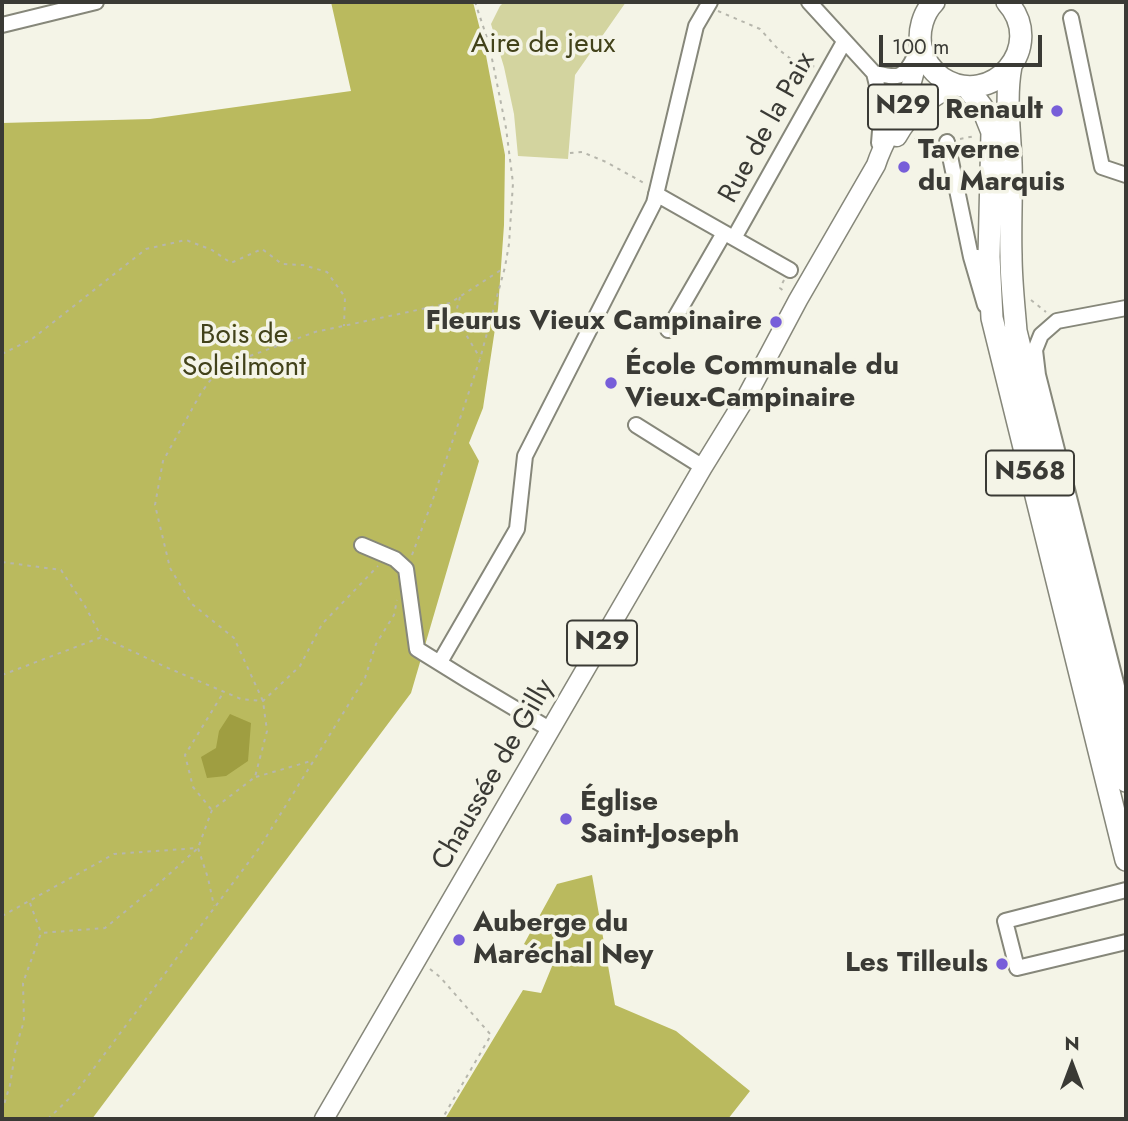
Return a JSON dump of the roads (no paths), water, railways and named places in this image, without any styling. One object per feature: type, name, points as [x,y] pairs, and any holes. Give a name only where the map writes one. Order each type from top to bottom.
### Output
[{"type":"highway","points":[[925,7],[920,31],[921,45],[930,66],[948,81],[963,86],[980,86],[1002,75],[1017,55],[1020,29],[1013,7]]},
{"type":"highway","name":"N568","points":[[1011,66],[1007,94],[1012,183],[1011,255],[1016,331],[1126,780]]},
{"type":"highway","name":"N568","points":[[963,86],[982,107],[992,132],[980,257],[992,318],[1126,860]]},
{"type":"main road","name":"Chaussée de Gilly","points":[[324,1119],[748,394],[876,164],[882,146],[905,102],[921,45]]},
{"type":"main road","name":"Chaussée de Gilly","points":[[876,164],[890,149],[901,129],[926,101],[942,91],[963,86]]},
{"type":"street","points":[[2,25],[96,2]]},
{"type":"street","points":[[809,2],[874,73],[882,106],[879,144],[882,146]]},
{"type":"street","points":[[440,662],[517,528],[525,456],[654,204],[696,26],[709,4]]},
{"type":"street","points":[[1071,19],[1102,167],[1126,175]]},
{"type":"street","name":"Rue de la Paix","points":[[668,330],[729,235],[844,42]]},
{"type":"street","points":[[874,73],[895,78],[907,72],[921,45]]},
{"type":"street","points":[[947,142],[980,257]]},
{"type":"street","points":[[657,192],[790,270]]},
{"type":"street","points":[[1126,308],[1057,321],[1041,335],[1035,350],[1038,375],[1126,722]]},
{"type":"street","points":[[636,425],[704,467]]},
{"type":"street","points":[[362,545],[395,559],[407,569],[417,649],[551,730]]},
{"type":"street","points":[[1126,890],[1005,921],[1017,968],[1126,942]]},
{"type":"place","name":"Renault","points":[[1057,111]]},
{"type":"place","name":"Taverne du Marquis","points":[[904,167]]},
{"type":"place","name":"Fleurus Vieux Campinaire","points":[[776,322]]},
{"type":"place","name":"École Communale du Vieux-Campinaire","points":[[611,383]]},
{"type":"place","name":"Église Saint-Joseph","points":[[566,819]]},
{"type":"place","name":"Auberge du Maréchal Ney","points":[[459,940]]},
{"type":"place","name":"Les Tilleuls","points":[[1002,964]]},
{"type":"park label","name":"Aire de jeux","points":[[543,45]]},
{"type":"park label","name":"Bois de Soleilmont","points":[[244,352]]}]
